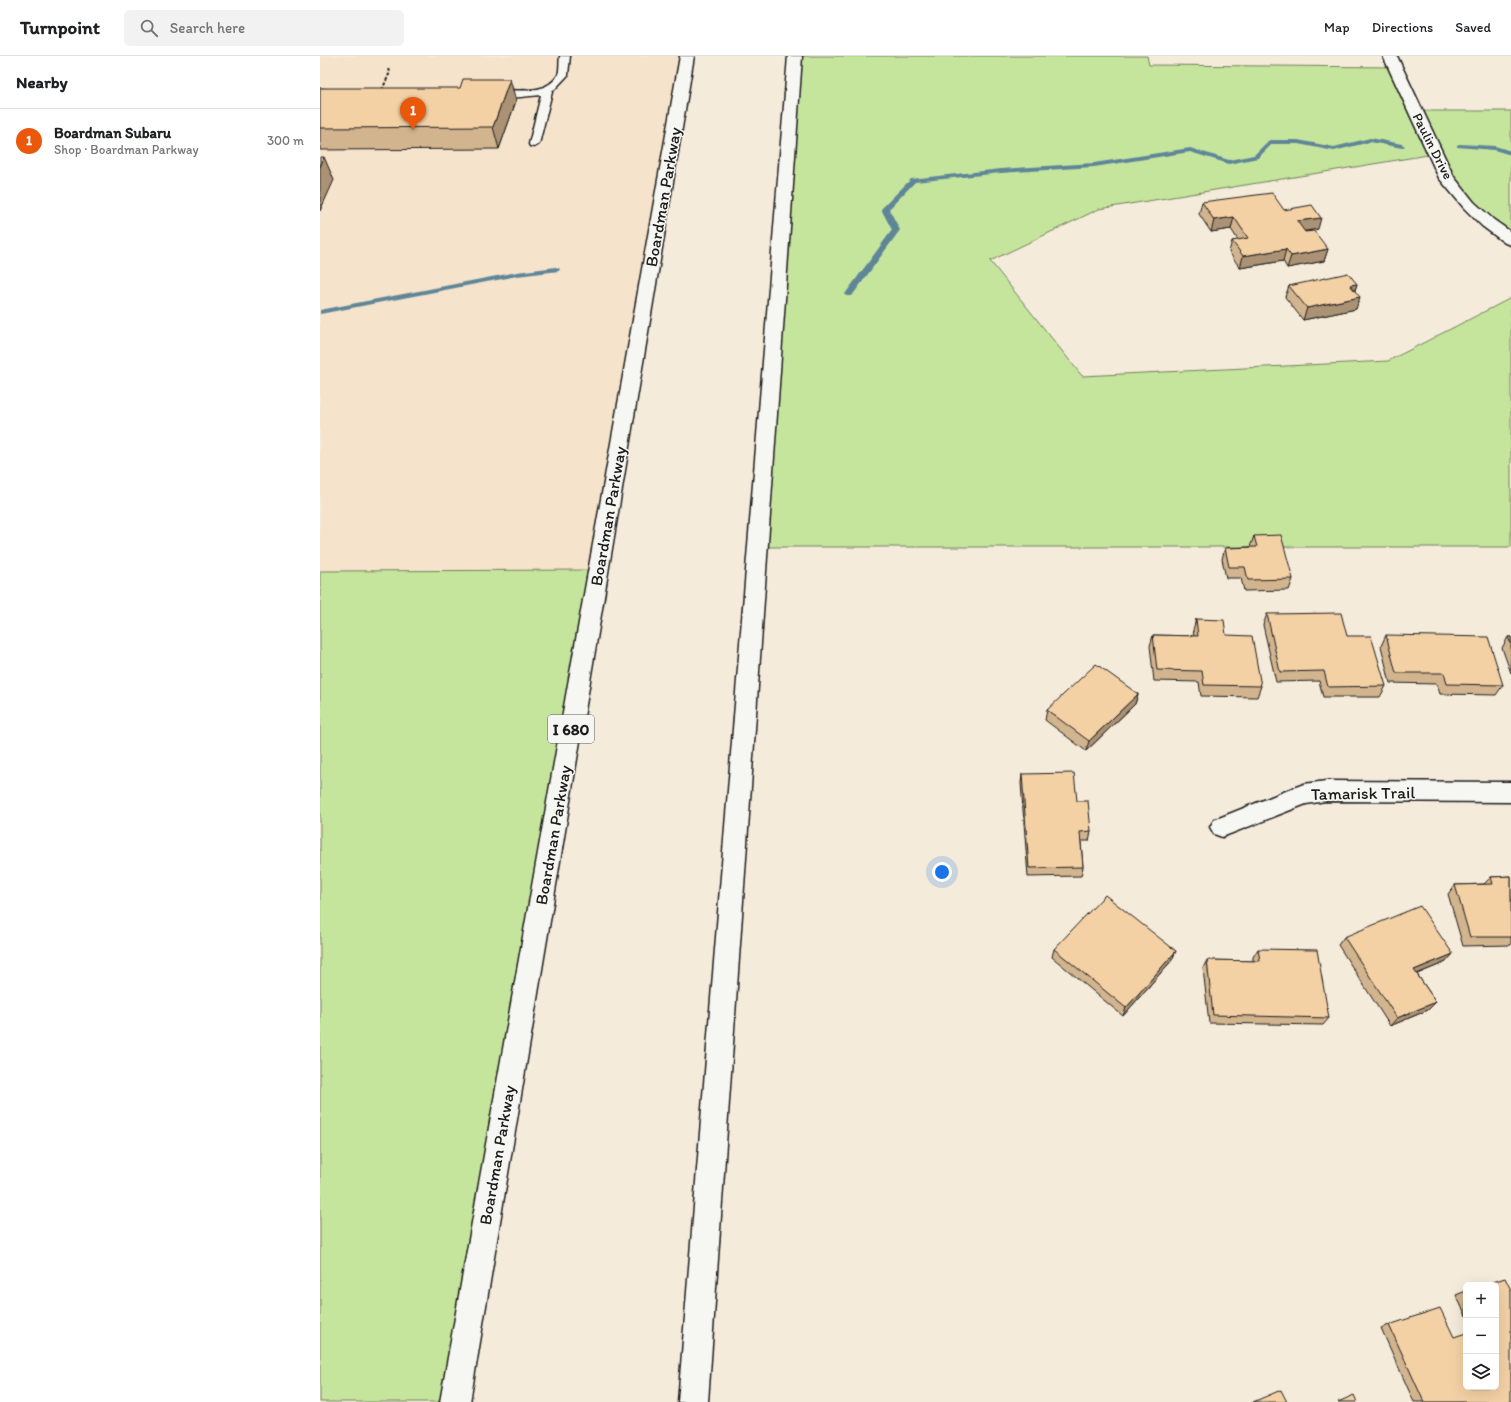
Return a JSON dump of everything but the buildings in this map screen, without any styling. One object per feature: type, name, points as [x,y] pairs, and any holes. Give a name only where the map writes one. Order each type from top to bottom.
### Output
[{"type":"main road","name":"Boardman Parkway","points":[[455,1402],[687,56]]},
{"type":"main road","points":[[693,1402],[795,56]]},
{"type":"main road","name":"Paulin Drive","points":[[1390,56],[1447,178],[1469,205],[1488,223],[1511,240]]},
{"type":"main road","name":"Tamarisk Trail","points":[[1222,827],[1304,794],[1326,791],[1511,792]]},
{"type":"lane","points":[[534,144],[547,91],[563,75],[565,56]]},
{"type":"lane","points":[[483,93],[520,94],[547,91]]},
{"type":"path","points":[[381,91],[390,72],[389,69]]},
{"type":"shaded area","points":[[320,56],[687,56],[599,570],[320,571]]},
{"type":"green space","points":[[795,56],[1147,56],[1149,65],[1394,67],[1415,111],[1511,111],[1511,240],[1488,223],[1434,154],[1099,209],[990,261],[1082,376],[1388,361],[1511,298],[1511,547],[757,547]]},
{"type":"green space","points":[[599,570],[455,1402],[320,1402],[320,571]]},
{"type":"waterway","points":[[849,294],[896,230],[885,209],[913,180],[1001,171],[1094,165],[1190,150],[1229,162],[1256,157],[1270,142],[1298,142],[1334,149],[1370,140],[1402,146]]},
{"type":"waterway","points":[[1459,146],[1495,148],[1511,153]]},
{"type":"waterway","points":[[320,312],[517,274],[556,269]]},
{"type":"place","name":"Boardman Subaru","points":[[413,130]]}]
